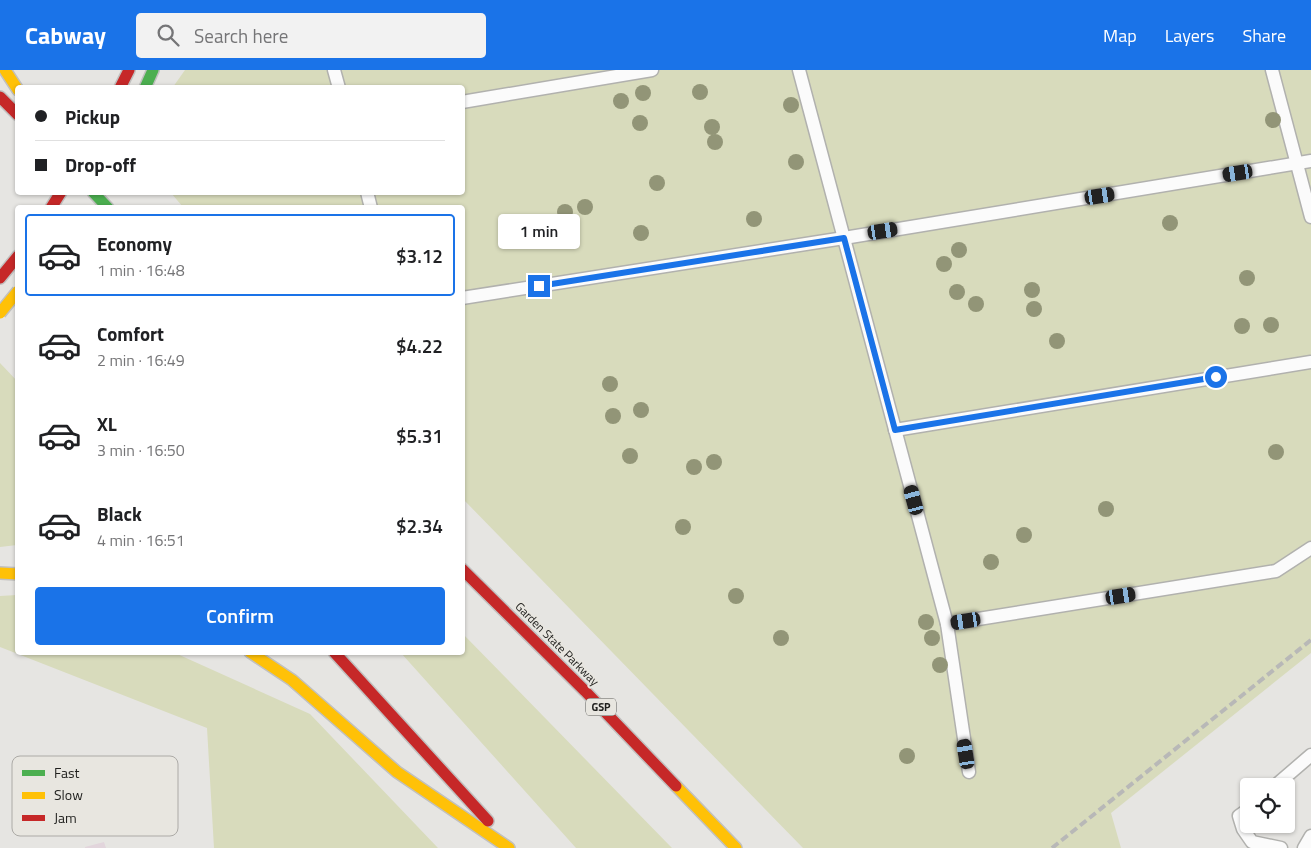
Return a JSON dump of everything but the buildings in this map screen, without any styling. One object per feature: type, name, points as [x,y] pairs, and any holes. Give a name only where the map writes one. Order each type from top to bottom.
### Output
[{"type":"highway","points":[[5,70],[15,85]]},
{"type":"highway","points":[[122,85],[129,70]]},
{"type":"highway","points":[[146,85],[153,70]]},
{"type":"highway","points":[[0,97],[15,112]]},
{"type":"highway","points":[[96,195],[105,205]]},
{"type":"highway","points":[[0,313],[15,295],[0,278],[15,260]]},
{"type":"highway","name":"Garden State Parkway","points":[[465,572],[585,691],[736,848]]},
{"type":"highway","points":[[0,573],[15,574]]},
{"type":"highway","points":[[254,655],[292,680],[397,772],[511,848]]},
{"type":"highway","points":[[337,655],[511,848]]},
{"type":"lane","points":[[334,70],[337,85]]},
{"type":"lane","points":[[465,101],[652,70]]},
{"type":"lane","points":[[799,70],[947,624],[969,772]]},
{"type":"lane","points":[[1272,70],[1311,217]]},
{"type":"lane","points":[[465,298],[844,238],[1311,161]]},
{"type":"lane","points":[[895,430],[1311,362]]},
{"type":"lane","points":[[947,624],[1276,571],[1311,548]]},
{"type":"lane","points":[[1284,778],[1311,755]]},
{"type":"lane","points":[[1245,833],[1252,842],[1282,848]]},
{"type":"lane","points":[[1304,848],[1311,836]]},
{"type":"green space","points":[[185,70],[1311,70],[1311,653],[1111,813],[1121,848],[803,848],[465,501],[465,205],[181,205],[173,195],[465,195],[465,85],[174,85]]},
{"type":"green space","points":[[0,363],[15,379],[15,545],[0,547]]},
{"type":"green space","points":[[15,595],[15,653],[0,647],[0,596]]},
{"type":"green space","points":[[465,636],[672,848],[576,848],[403,655],[465,655]]},
{"type":"green space","points":[[20,655],[179,655],[310,714],[438,848],[214,848],[207,728]]},
{"type":"railway","points":[[1052,848],[1311,640]]},
{"type":"traffic: fast","points":[[146,85],[153,70]]},
{"type":"traffic: fast","points":[[96,195],[105,205]]},
{"type":"traffic: slow","points":[[5,70],[15,85]]},
{"type":"traffic: slow","points":[[0,313],[15,295]]},
{"type":"traffic: slow","points":[[0,573],[15,574]]},
{"type":"traffic: slow","points":[[254,655],[292,680],[397,772],[509,848]]},
{"type":"traffic: slow","points":[[676,786],[736,848]]},
{"type":"traffic: jam","points":[[122,85],[129,70]]},
{"type":"traffic: jam","points":[[0,97],[15,112]]},
{"type":"traffic: jam","points":[[53,205],[59,195]]},
{"type":"traffic: jam","points":[[0,278],[15,260]]},
{"type":"traffic: jam","points":[[465,572],[585,691],[676,786]]},
{"type":"traffic: jam","points":[[337,655],[488,821]]},
{"type":"route","points":[[539,286],[844,238],[895,430],[1216,377]]}]
